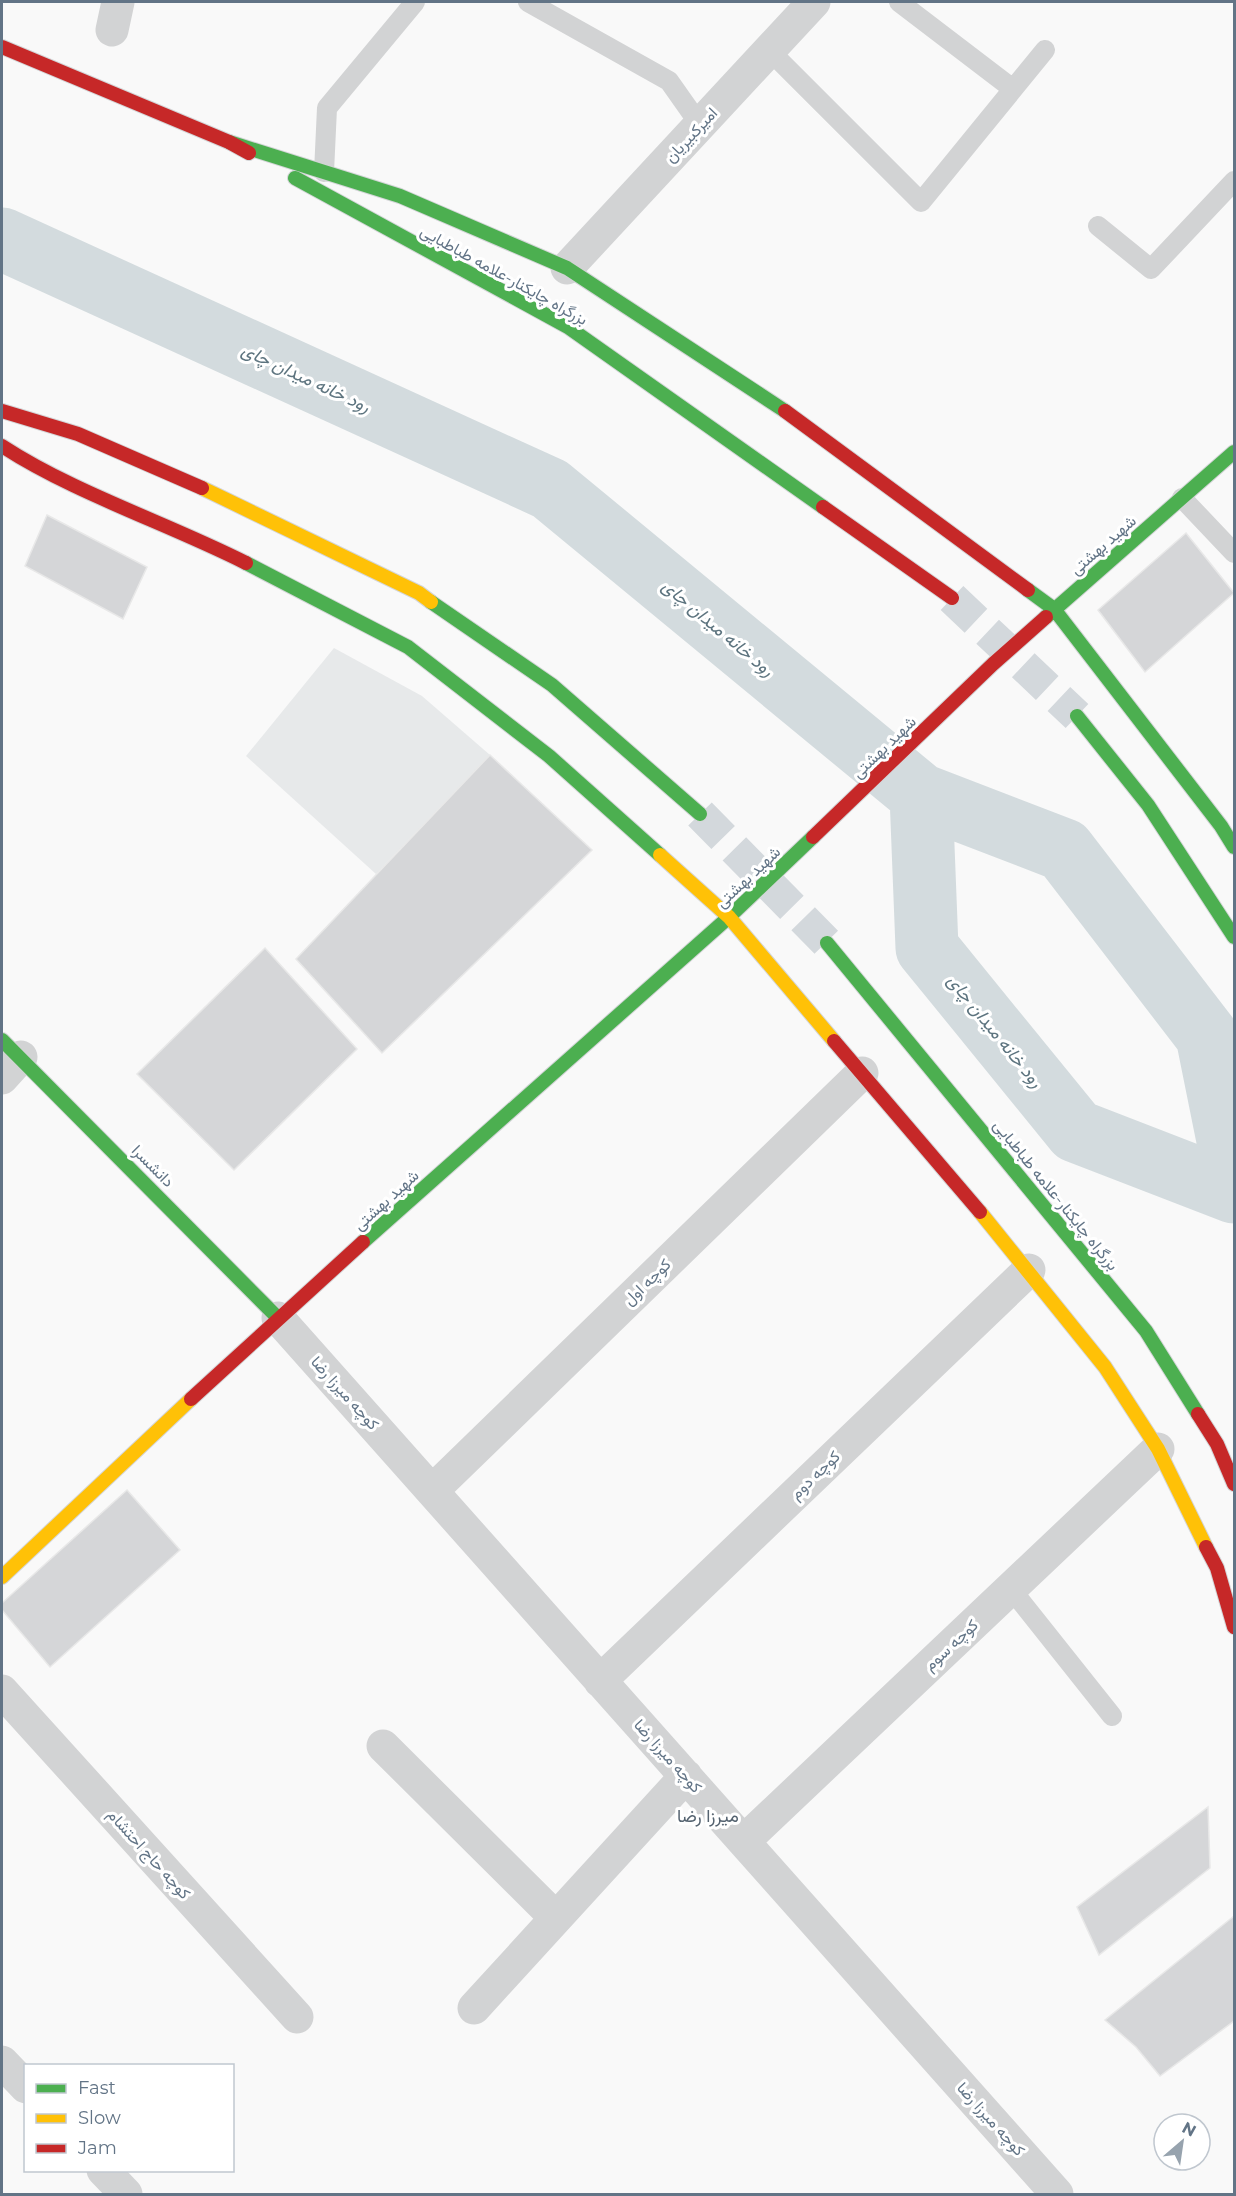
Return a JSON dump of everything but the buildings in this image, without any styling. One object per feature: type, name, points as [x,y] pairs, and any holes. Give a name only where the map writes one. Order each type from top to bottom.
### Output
[{"type":"main road","name":"بزرگراه چایکنار-علامه طباطبایی","points":[[2,47],[229,142],[568,327],[952,598]]},
{"type":"main road","points":[[229,142],[400,196],[567,268],[770,400],[1053,609],[1221,826],[1234,847]]},
{"type":"main road","points":[[2,411],[78,434],[208,490],[420,593],[552,685],[700,814]]},
{"type":"main road","points":[[2,446],[31,465],[200,540],[408,647],[549,756],[729,917],[1029,1270],[1105,1366],[1158,1449],[1216,1568],[1234,1627]]},
{"type":"main road","name":"شهید بهشتى","points":[[993,664],[1234,452]]},
{"type":"main road","name":"شهید بهشتی","points":[[797,854],[993,664]]},
{"type":"main road","points":[[1077,716],[1148,805],[1234,937]]},
{"type":"main road","name":"شهید بهشتى","points":[[2,1577],[278,1318],[797,854]]},
{"type":"main road","name":"بزرگراه چایکنار-علامه طباطبایی","points":[[827,943],[1146,1331],[1217,1444],[1234,1484]]},
{"type":"main road","name":"دانشسرا","points":[[8,1058],[278,1318]]},
{"type":"street","name":"امیرکبیریان","points":[[567,268],[769,50],[803,5]]},
{"type":"street","name":"کوچه اول","points":[[432,1491],[862,1073]]},
{"type":"street","name":"کوچه دوم","points":[[600,1681],[1029,1270]]},
{"type":"street","name":"کوچه میرزا رضا","points":[[278,1318],[1057,2194]]},
{"type":"street","name":"کوچه سوم","points":[[744,1841],[1158,1449]]},
{"type":"street","name":"کوچه حاج احتشام","points":[[2,1691],[297,2017]]},
{"type":"street","points":[[383,1746],[556,1918]]},
{"type":"street","points":[[474,2008],[686,1776]]},
{"type":"street","points":[[2,2062],[24,2086]]},
{"type":"street","points":[[105,2172],[126,2194]]},
{"type":"lane","points":[[324,172],[327,108],[415,2]]},
{"type":"lane","points":[[528,2],[669,81],[700,125]]},
{"type":"lane","points":[[899,2],[1013,89]]},
{"type":"lane","points":[[769,50],[921,202],[1046,50]]},
{"type":"lane","points":[[1098,226],[1151,269],[1234,181]]},
{"type":"lane","points":[[1182,498],[1234,553]]},
{"type":"lane","points":[[1011,1589],[1112,1716]]},
{"type":"shaded area","points":[[334,648],[422,696],[490,755],[376,874],[246,756]]},
{"type":"waterway","name":"رود خانه میدان چای","points":[[2,239],[550,489],[921,795],[927,948],[1076,1131],[1234,1192]]},
{"type":"waterway","points":[[921,795],[1064,850],[1207,1036],[1234,1170]]},
{"type":"tunnel","points":[[952,598],[1077,716]]},
{"type":"tunnel","points":[[700,814],[827,943]]},
{"type":"traffic: fast","points":[[229,142],[400,196],[567,268],[785,411]]},
{"type":"traffic: fast","points":[[295,178],[568,327],[823,507]]},
{"type":"traffic: fast","points":[[1046,617],[1234,452]]},
{"type":"traffic: fast","points":[[246,563],[408,647],[549,756],[660,855]]},
{"type":"traffic: fast","points":[[1028,590],[1054,609],[1221,826],[1234,847]]},
{"type":"traffic: fast","points":[[431,602],[552,685],[700,814]]},
{"type":"traffic: fast","points":[[1077,716],[1148,805],[1234,937]]},
{"type":"traffic: fast","points":[[363,1242],[729,917],[813,837]]},
{"type":"traffic: fast","points":[[827,943],[1146,1331],[1198,1414]]},
{"type":"traffic: fast","points":[[2,1040],[278,1318]]},
{"type":"traffic: slow","points":[[202,488],[419,593],[431,602]]},
{"type":"traffic: slow","points":[[660,855],[729,917],[834,1041]]},
{"type":"traffic: slow","points":[[980,1212],[1105,1367],[1158,1449],[1206,1547]]},
{"type":"traffic: slow","points":[[2,1577],[191,1399]]},
{"type":"traffic: jam","points":[[2,47],[229,142],[249,153]]},
{"type":"traffic: jam","points":[[2,411],[78,434],[202,488]]},
{"type":"traffic: jam","points":[[785,411],[1028,590]]},
{"type":"traffic: jam","points":[[2,446],[30,463],[90,493],[246,563]]},
{"type":"traffic: jam","points":[[823,507],[952,598]]},
{"type":"traffic: jam","points":[[813,837],[993,664],[1046,617]]},
{"type":"traffic: jam","points":[[834,1041],[980,1212]]},
{"type":"traffic: jam","points":[[191,1399],[363,1242]]},
{"type":"traffic: jam","points":[[1198,1414],[1217,1444],[1234,1484]]},
{"type":"traffic: jam","points":[[1206,1547],[1217,1568],[1234,1627]]},
{"type":"district","name":"میرزا رضا","points":[[708,1816]]}]
